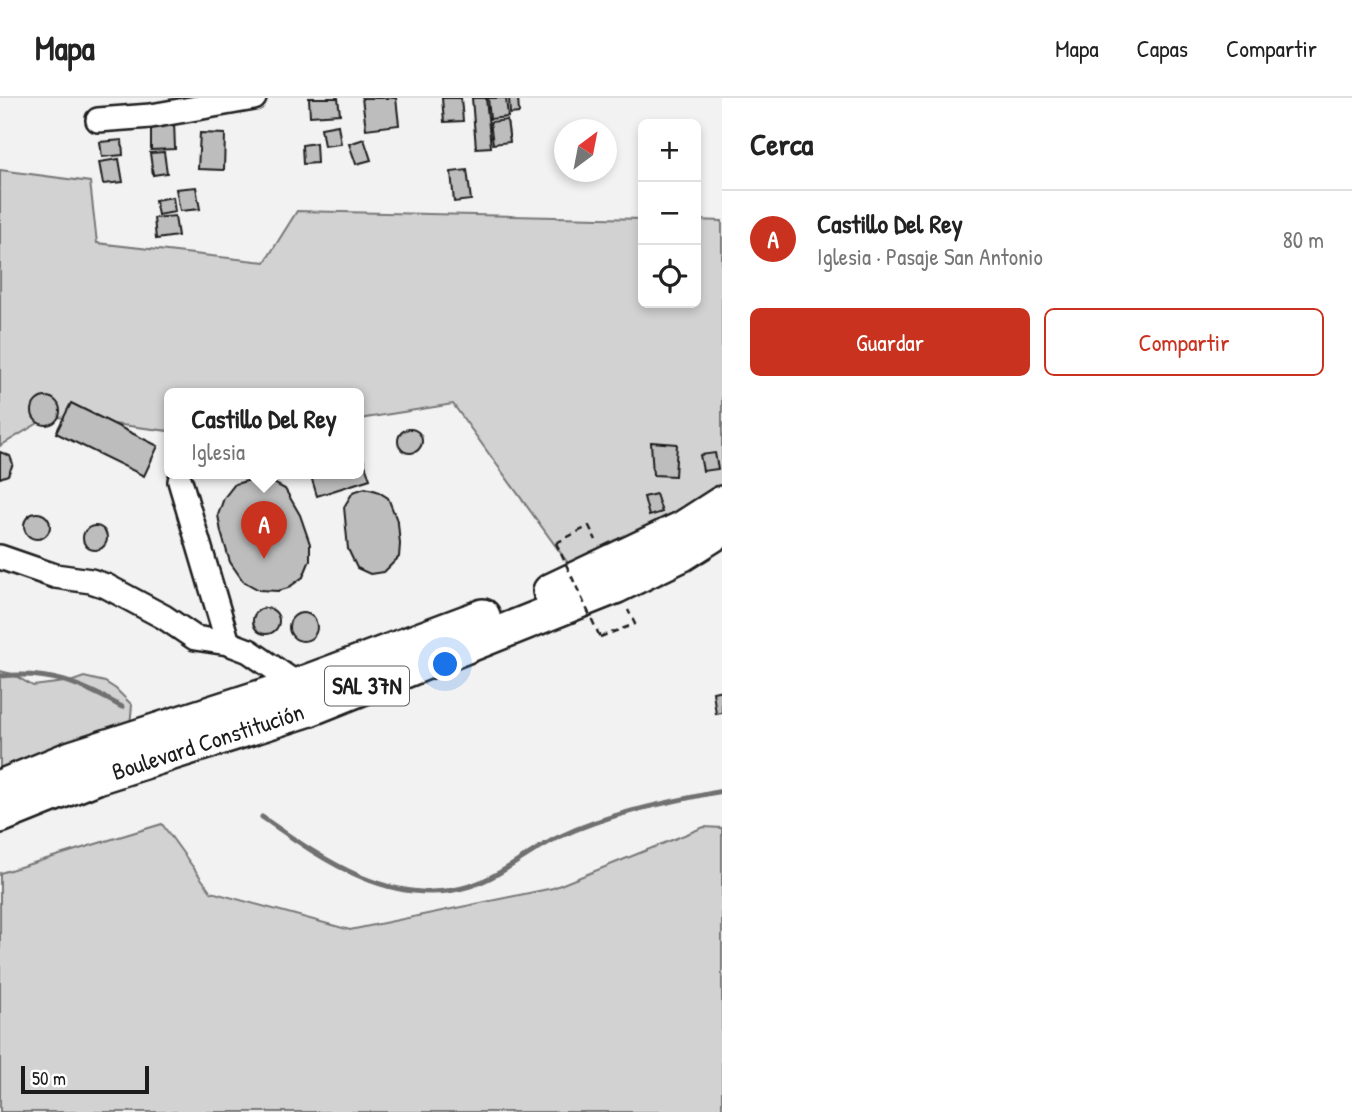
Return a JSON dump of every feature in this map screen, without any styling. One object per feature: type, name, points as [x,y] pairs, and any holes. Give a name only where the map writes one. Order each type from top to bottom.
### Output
[{"type":"highway","name":"Boulevard Constitución","points":[[0,787],[71,758],[298,685],[546,593],[683,528],[722,503]]},
{"type":"highway","name":"Boulevard Constitución","points":[[0,816],[97,777],[307,710],[617,586],[681,555],[722,529]]},
{"type":"street","points":[[97,120],[151,116],[254,98]]},
{"type":"street","points":[[180,481],[228,643]]},
{"type":"street","points":[[0,557],[55,576],[106,586],[164,617],[195,638],[228,643],[249,652],[298,685]]},
{"type":"path","points":[[589,526],[556,543],[600,637],[635,624]]},
{"type":"shaded area","points":[[0,170],[90,182],[97,243],[265,262],[297,211],[638,219],[638,308],[701,308],[701,220],[722,221],[722,504],[578,577],[453,404],[364,418],[364,388],[164,388],[164,430],[50,416],[0,446]]},
{"type":"shaded area","points":[[0,671],[12,674],[33,686],[84,677],[105,682],[132,705],[130,725],[0,780]]},
{"type":"shaded area","points":[[162,824],[211,892],[350,930],[553,888],[704,827],[722,828],[722,1112],[0,1112],[0,873]]},
{"type":"building","points":[[309,98],[338,98],[340,114],[310,116]]},
{"type":"building","points":[[362,98],[396,98],[399,125],[366,129]]},
{"type":"building","points":[[442,98],[461,98],[463,121],[444,122]]},
{"type":"building","points":[[472,98],[486,98],[491,147],[476,148]]},
{"type":"building","points":[[488,98],[506,98],[508,117],[490,119]]},
{"type":"building","points":[[509,98],[518,98],[519,113],[510,114]]},
{"type":"building","points":[[507,120],[510,142],[493,144],[490,122]]},
{"type":"building","points":[[151,121],[174,121],[175,149],[151,150]]},
{"type":"building","points":[[338,125],[341,144],[324,146],[321,128]]},
{"type":"building","points":[[200,133],[225,134],[224,170],[198,169]]},
{"type":"building","points":[[364,139],[371,160],[356,164],[349,144]]},
{"type":"building","points":[[122,140],[123,155],[102,157],[100,142]]},
{"type":"building","points":[[316,143],[317,163],[303,164],[302,145]]},
{"type":"building","points":[[164,152],[167,173],[153,175],[150,153]]},
{"type":"building","points":[[119,159],[123,182],[103,184],[99,162]]},
{"type":"building","points":[[467,170],[471,200],[454,202],[451,172]]},
{"type":"building","points":[[196,187],[200,209],[180,211],[176,189]]},
{"type":"building","points":[[173,197],[175,212],[158,215],[155,200]]},
{"type":"building","points":[[175,216],[178,236],[156,239],[154,218]]},
{"type":"building","points":[[46,397],[56,401],[60,411],[56,421],[46,425],[36,421],[32,411],[36,401]]},
{"type":"building","points":[[71,403],[158,446],[144,476],[56,433]]},
{"type":"building","points":[[405,429],[415,429],[422,436],[422,446],[415,453],[405,453],[398,446],[398,436]]},
{"type":"building","points":[[651,442],[677,444],[675,476],[653,475]]},
{"type":"building","points":[[0,452],[10,456],[13,464],[8,475],[0,478]]},
{"type":"building","points":[[715,453],[718,469],[703,471],[700,455]]},
{"type":"building","points":[[364,462],[370,479],[317,496],[312,479],[364,479]]},
{"type":"building","points":[[254,479],[270,481],[285,489],[300,515],[310,544],[310,560],[303,577],[288,588],[278,591],[259,590],[243,581],[230,562],[221,532],[218,515],[224,498],[235,484]]},
{"type":"building","points":[[365,488],[388,498],[398,523],[400,544],[399,557],[384,572],[370,574],[357,568],[348,549],[344,507],[353,492]]},
{"type":"building","points":[[656,494],[662,512],[649,516],[644,497]]},
{"type":"building","points":[[37,513],[46,517],[50,526],[46,535],[37,539],[28,535],[24,526],[28,517]]},
{"type":"building","points":[[95,526],[104,529],[107,538],[104,547],[95,550],[86,547],[83,538],[86,529]]},
{"type":"building","points":[[266,608],[275,612],[279,621],[275,630],[266,634],[257,630],[253,621],[257,612]]},
{"type":"building","points":[[303,613],[313,617],[317,627],[313,637],[303,641],[293,637],[289,627],[293,617]]},
{"type":"building","points":[[722,690],[722,713],[716,714],[713,692]]},
{"type":"waterway","points":[[0,676],[49,677],[78,685],[122,707]]},
{"type":"waterway","points":[[262,817],[309,849],[360,876],[386,886],[441,892],[482,882],[548,843],[598,821],[722,791]]},
{"type":"place","name":"Castillo Del Rey","points":[[264,559]]}]
